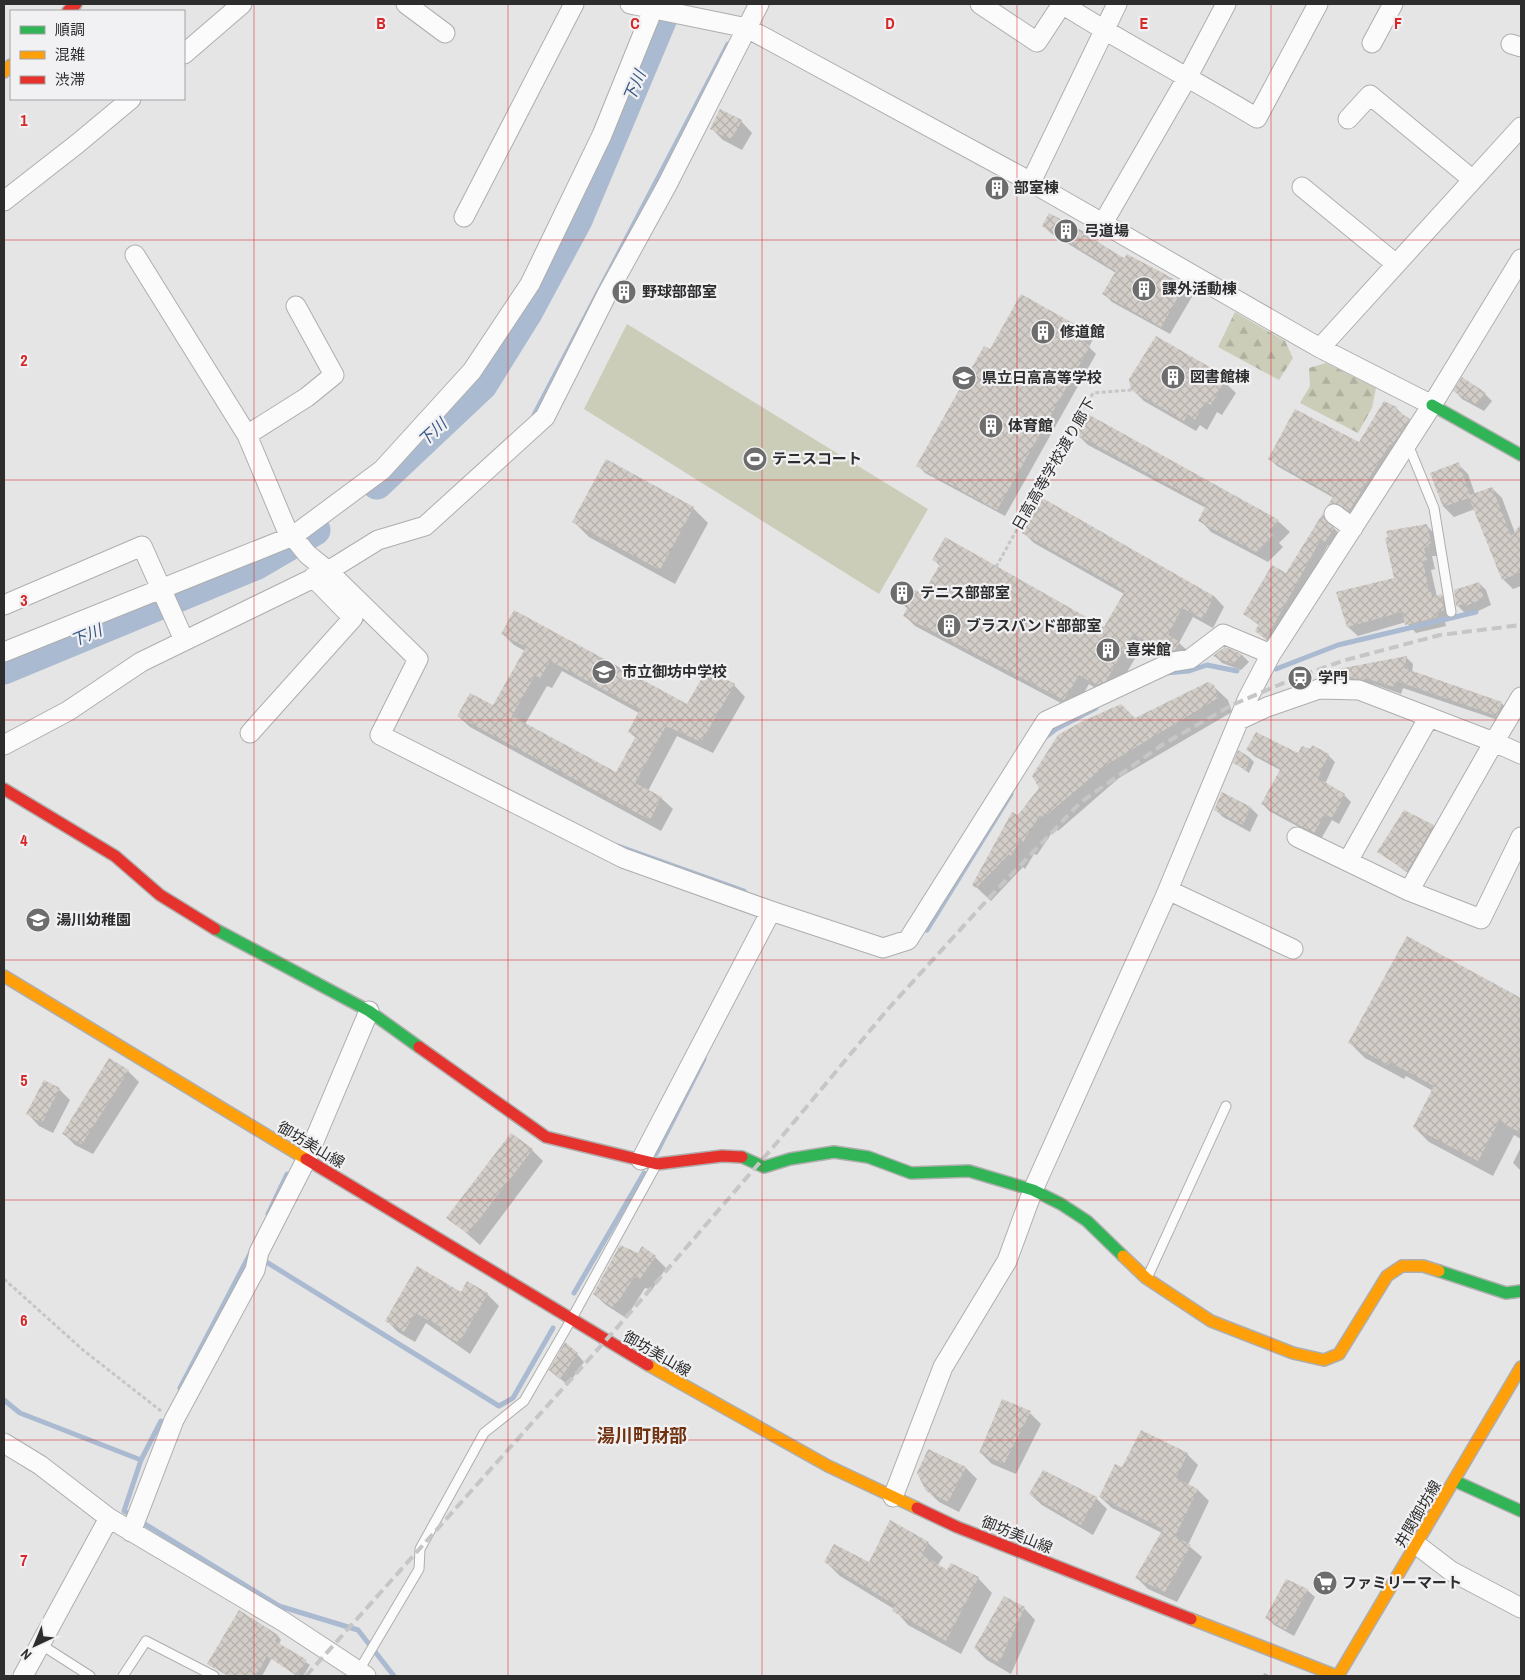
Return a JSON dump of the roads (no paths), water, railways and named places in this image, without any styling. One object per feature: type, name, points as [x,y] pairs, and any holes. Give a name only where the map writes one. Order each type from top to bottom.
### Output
[{"type":"street","points":[[185,53],[242,4]]},
{"type":"street","points":[[406,4],[445,33]]},
{"type":"street","points":[[464,216],[574,4]]},
{"type":"street","points":[[630,4],[747,28],[1032,182],[1320,348],[1432,405],[1521,456]]},
{"type":"street","points":[[4,745],[68,711],[140,662],[320,574],[378,540],[425,526],[545,417],[607,294],[667,184],[759,4]]},
{"type":"street","points":[[980,4],[1037,42],[1062,4],[1104,31],[1188,76],[1257,118],[1318,4]]},
{"type":"street","points":[[1032,182],[1117,4]]},
{"type":"street","points":[[1103,223],[1188,76],[1226,4]]},
{"type":"street","points":[[1372,43],[1393,4]]},
{"type":"street","points":[[4,652],[293,536],[382,470],[472,371],[530,284],[602,135],[653,9]]},
{"type":"street","points":[[1348,119],[1370,95],[1473,180]]},
{"type":"street","points":[[4,200],[77,144],[130,100]]},
{"type":"street","points":[[1320,348],[1521,127]]},
{"type":"street","points":[[1302,188],[1396,264]]},
{"type":"street","points":[[135,255],[247,435],[286,528],[353,618],[250,732]]},
{"type":"street","points":[[893,1498],[943,1367],[1007,1261],[1033,1190],[1168,890],[1239,720],[1271,654],[1432,405],[1521,259]]},
{"type":"street","points":[[247,435],[307,397],[334,375],[296,306]]},
{"type":"street","points":[[1334,514],[1353,528]]},
{"type":"street","points":[[4,605],[142,546],[184,640]]},
{"type":"street","points":[[320,574],[418,659],[380,734],[623,858],[771,911],[883,948],[908,940],[1046,721],[1172,662],[1190,659],[1223,634],[1271,654]]},
{"type":"street","points":[[1239,720],[1267,707],[1319,689],[1359,690],[1521,754]]},
{"type":"street","points":[[1409,891],[1521,697]]},
{"type":"street","points":[[1348,861],[1429,717]]},
{"type":"street","points":[[4,789],[115,856],[160,895],[193,918],[369,1011],[546,1137],[649,1162],[722,1156],[743,1157],[764,1167],[790,1159],[834,1152],[868,1157],[911,1173],[969,1171],[1033,1190],[1061,1204],[1086,1221],[1146,1278],[1210,1322],[1292,1353],[1324,1360],[1339,1354],[1387,1276],[1402,1266],[1423,1266],[1506,1293],[1521,1291]]},
{"type":"street","points":[[1297,837],[1409,891],[1481,919],[1521,838]]},
{"type":"street","points":[[1168,890],[1293,949]]},
{"type":"street","points":[[649,1162],[771,911]]},
{"type":"street","name":"御坊美山線","points":[[4,976],[664,1376],[828,1466],[893,1498],[975,1534],[1338,1676]]},
{"type":"street","points":[[131,1532],[174,1420],[255,1270],[260,1252],[306,1160],[369,1011]]},
{"type":"street","name":"井関御坊線","points":[[1338,1676],[1521,1367]]},
{"type":"street","points":[[4,1443],[40,1465],[108,1518],[284,1622],[360,1675]]},
{"type":"street","points":[[1455,1481],[1521,1511]]},
{"type":"street","points":[[23,1676],[108,1518]]},
{"type":"street","points":[[1417,1545],[1451,1572],[1521,1608]]},
{"type":"lane","points":[[1407,442],[1434,508],[1451,612]]},
{"type":"lane","points":[[1146,1278],[1226,1106]]},
{"type":"lane","points":[[360,1675],[419,1568],[420,1549],[484,1433],[524,1401],[572,1320],[649,1162]]},
{"type":"lane","points":[[123,1676],[146,1641],[214,1676]]},
{"type":"lane","points":[[40,1644],[90,1676]]},
{"type":"waterway","name":"下川","points":[[377,484],[482,385],[528,311],[577,220],[668,4]]},
{"type":"waterway","points":[[534,415],[728,44]]},
{"type":"waterway","name":"下川","points":[[4,669],[255,565],[315,530]]},
{"type":"waterway","points":[[1276,669],[1338,645],[1476,612]]},
{"type":"waterway","points":[[1166,673],[1189,671],[1207,665],[1237,671]]},
{"type":"waterway","points":[[1043,739],[1056,729],[1096,708]]},
{"type":"waterway","points":[[927,930],[1011,794]]},
{"type":"waterway","points":[[618,846],[744,891]]},
{"type":"waterway","points":[[656,1154],[704,1059]]},
{"type":"waterway","points":[[574,1293],[644,1173]]},
{"type":"waterway","points":[[268,1214],[287,1174]]},
{"type":"waterway","points":[[180,1388],[251,1252]]},
{"type":"waterway","points":[[268,1263],[499,1406],[513,1398],[553,1328]]},
{"type":"waterway","points":[[4,1400],[20,1413],[141,1460],[124,1511],[133,1516]]},
{"type":"waterway","points":[[141,1460],[161,1421]]},
{"type":"waterway","points":[[140,1521],[279,1606],[358,1630],[394,1676]]},
{"type":"railway","points":[[306,1676],[615,1330],[774,1146],[888,1009],[989,898],[1081,802],[1162,745],[1232,705],[1295,678],[1342,661],[1440,635],[1521,625]]},
{"type":"place","name":"部室棟","points":[[997,188]]},
{"type":"place","name":"弓道場","points":[[1066,231]]},
{"type":"place","name":"課外活動棟","points":[[1144,289]]},
{"type":"place","name":"野球部部室","points":[[624,292]]},
{"type":"place","name":"修道館","points":[[1043,332]]},
{"type":"place","name":"図書館棟","points":[[1173,377]]},
{"type":"place","name":"県立日高高等学校","points":[[964,378]]},
{"type":"place","name":"体育館","points":[[991,426]]},
{"type":"place","name":"テニスコート","points":[[755,459]]},
{"type":"place","name":"テニス部部室","points":[[902,593]]},
{"type":"place","name":"ブラスバンド部部室","points":[[949,626]]},
{"type":"place","name":"喜栄館","points":[[1108,650]]},
{"type":"place","name":"市立御坊中学校","points":[[604,672]]},
{"type":"place","name":"学門","points":[[1300,678]]},
{"type":"place","name":"湯川幼稚園","points":[[38,920]]},
{"type":"place","name":"ファミリーマート","points":[[1325,1583]]},
{"type":"district","name":"湯川町財部","points":[[642,1436]]}]
